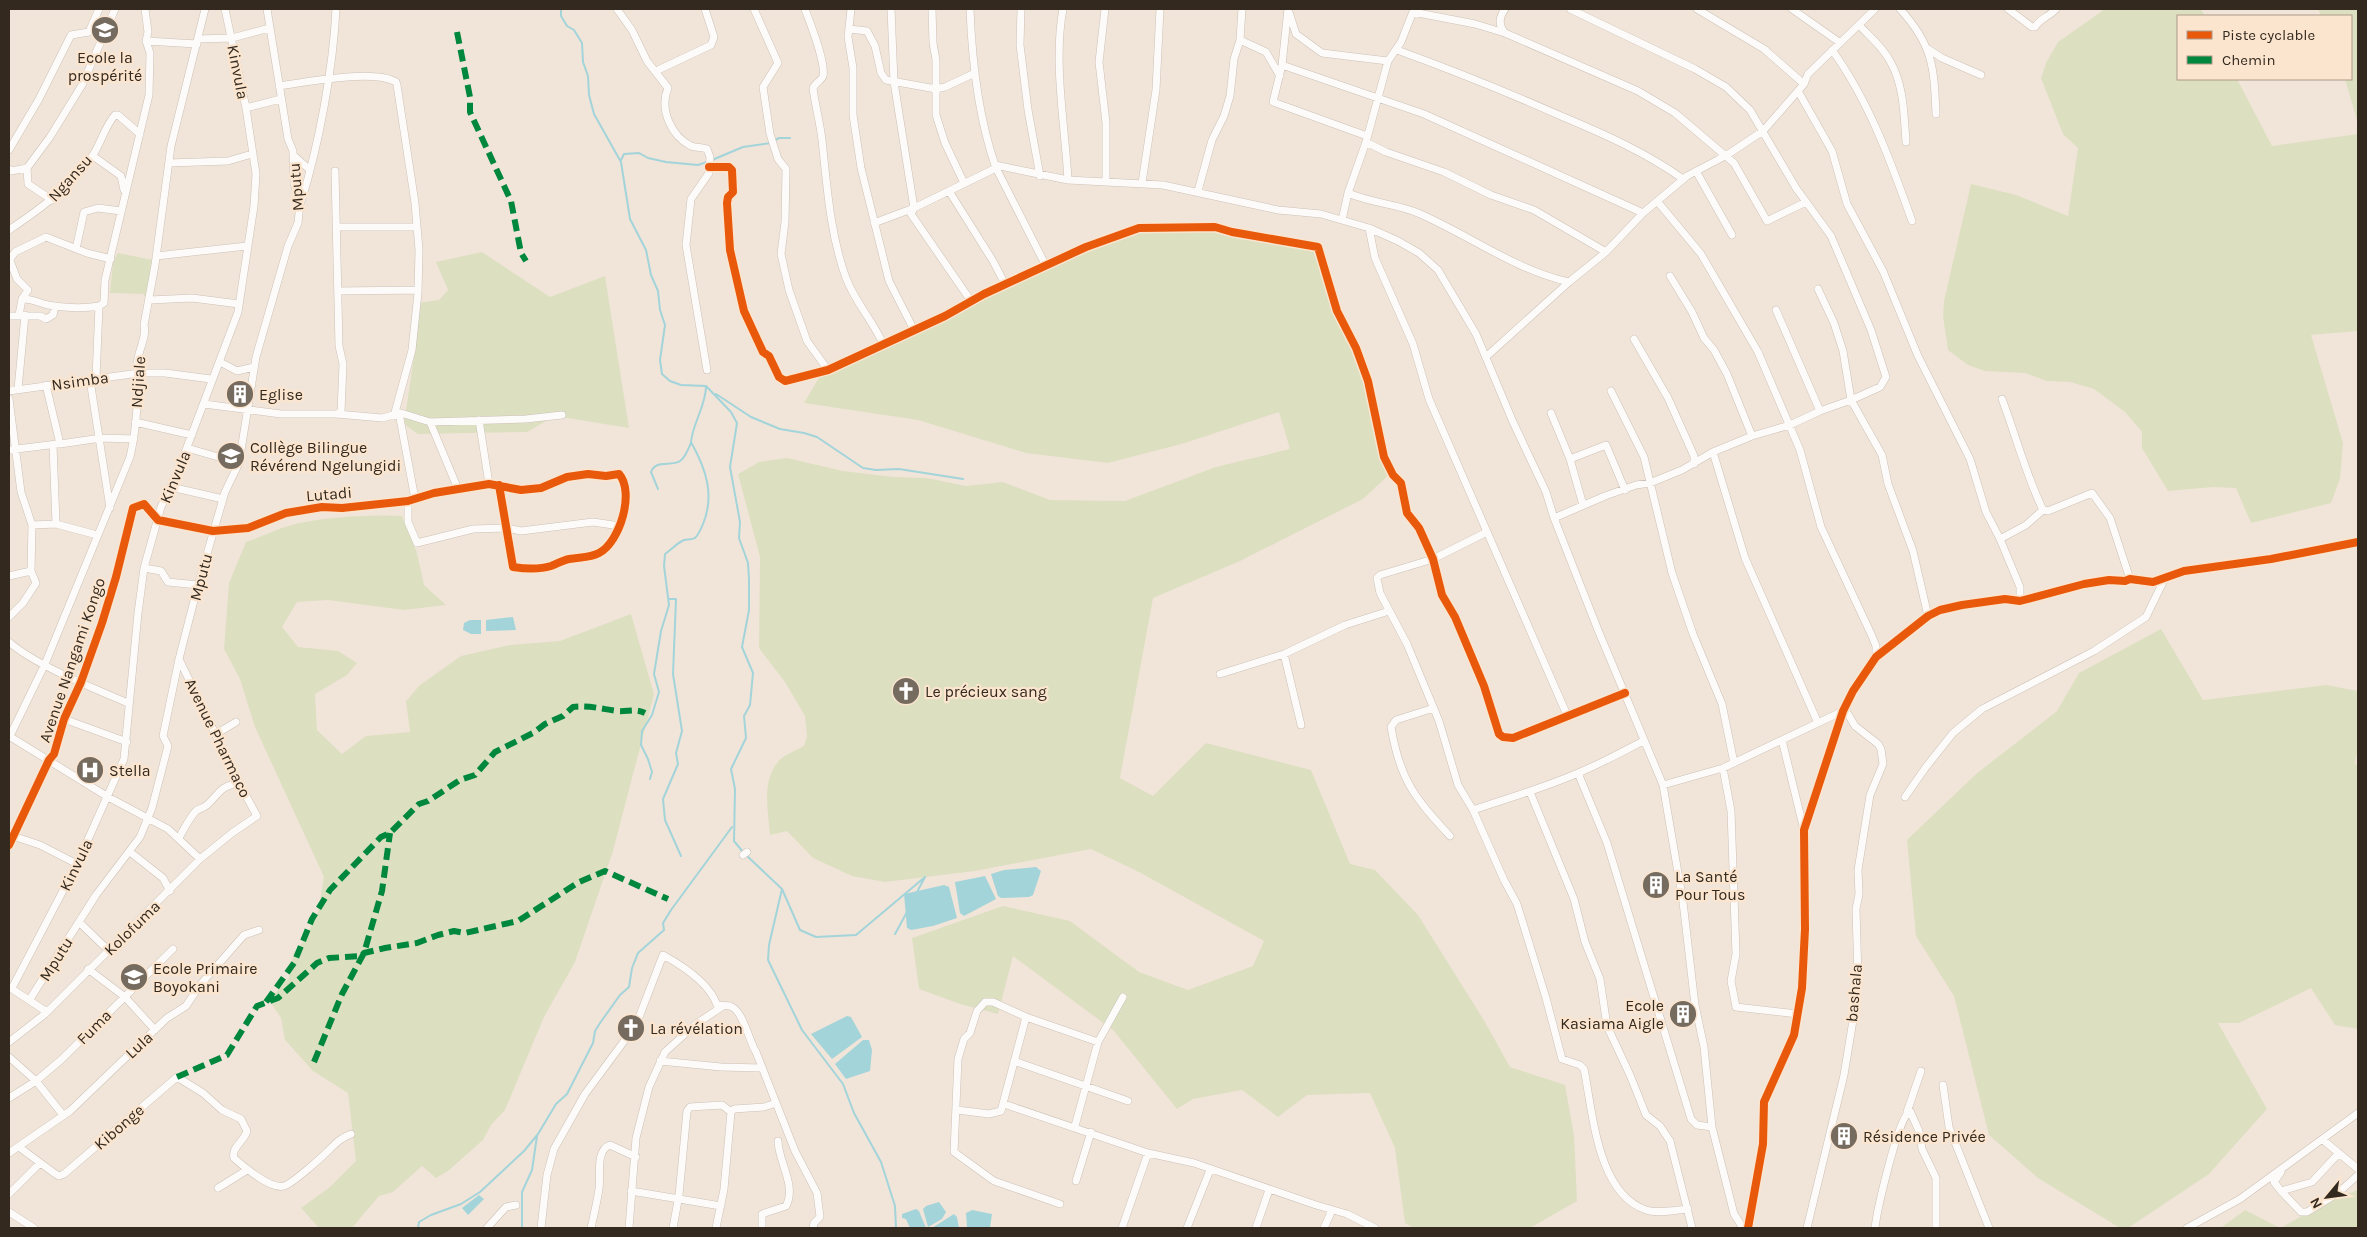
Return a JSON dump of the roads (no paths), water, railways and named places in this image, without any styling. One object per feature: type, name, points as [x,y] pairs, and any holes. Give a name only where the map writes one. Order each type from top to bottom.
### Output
[{"type":"street","points":[[9,150],[39,99],[70,37],[73,33],[89,32],[99,9]]},
{"type":"street","points":[[52,200],[28,184],[27,168],[50,137],[82,85],[115,9]]},
{"type":"street","points":[[123,195],[140,134],[150,77],[150,53],[146,41],[148,32],[146,9]]},
{"type":"street","name":"Ndjiale","points":[[9,737],[45,664],[128,463],[134,439],[137,366],[145,333],[144,325],[150,300],[168,163],[174,131],[205,9]]},
{"type":"street","name":"Kinvula","points":[[10,988],[77,864],[119,775],[127,742],[128,703],[144,568],[161,507],[187,448],[204,404],[211,379],[220,362],[238,312],[255,184],[246,108],[225,9]]},
{"type":"street","name":"Mputu","points":[[30,999],[79,922],[140,837],[148,819],[168,746],[163,736],[179,659],[222,499],[239,463],[254,367],[288,246],[296,230],[300,202],[294,183],[293,155],[281,100],[267,9]]},
{"type":"street","points":[[300,202],[310,170],[327,79],[336,9]]},
{"type":"street","points":[[617,9],[632,30],[647,61],[668,88],[664,97],[672,130],[692,147],[707,149],[710,163],[708,175],[691,199],[686,245],[707,370]]},
{"type":"street","points":[[656,71],[711,45],[714,37],[706,9]]},
{"type":"street","points":[[754,9],[778,63],[763,87],[772,142],[778,159],[786,169],[785,222],[781,249],[789,290],[807,341],[828,370]]},
{"type":"street","points":[[805,9],[819,50],[823,73],[821,79],[813,88],[821,138],[825,181],[836,244],[847,280],[859,307],[883,344]]},
{"type":"street","points":[[851,9],[848,29],[853,68],[853,115],[860,162],[888,282],[914,330]]},
{"type":"street","points":[[892,9],[894,82],[914,208],[911,214],[971,301]]},
{"type":"street","points":[[932,9],[932,43],[936,60],[937,121],[950,156],[964,183]]},
{"type":"street","points":[[970,9],[975,73],[984,122],[995,166],[1046,266]]},
{"type":"street","points":[[1021,9],[1020,45],[1028,110],[1040,176]]},
{"type":"street","points":[[1063,9],[1060,30],[1061,86],[1068,180]]},
{"type":"street","points":[[1105,9],[1099,62],[1106,124],[1106,180]]},
{"type":"street","points":[[1142,182],[1156,90],[1160,9]]},
{"type":"street","points":[[1198,191],[1212,140],[1224,116],[1230,96],[1234,59],[1240,40],[1242,9]]},
{"type":"street","points":[[1288,9],[1296,34],[1322,53],[1388,61]]},
{"type":"street","points":[[1288,9],[1282,64],[1273,100],[1275,104],[1301,111],[1367,139],[1386,152],[1444,172],[1491,196],[1534,210],[1606,252]]},
{"type":"street","points":[[1505,9],[1500,20],[1501,29],[1505,33]]},
{"type":"street","points":[[1554,518],[1636,485],[1650,483],[1694,464],[1713,452],[1752,436],[1790,425],[1820,411],[1851,400],[1880,387],[1886,377],[1871,330],[1831,236],[1806,202],[1750,110],[1726,87],[1672,57],[1570,9]]},
{"type":"street","points":[[1697,9],[1764,50],[1804,84]]},
{"type":"street","points":[[1792,9],[1804,12],[1839,42]]},
{"type":"street","points":[[1486,356],[1569,282],[1606,252],[1643,213],[1683,179],[1727,155],[1763,131],[1804,84],[1808,74],[1875,9]]},
{"type":"street","points":[[1900,9],[1915,26],[1932,59],[1936,114]]},
{"type":"street","points":[[2009,9],[2032,27],[2035,27],[2041,19],[2051,15],[2056,9]]},
{"type":"street","points":[[1342,220],[1348,193],[1367,139],[1388,61],[1397,50],[1413,10],[1505,33],[1638,92],[1675,113],[1727,155],[1734,163],[1767,221],[1806,202]]},
{"type":"street","points":[[1859,25],[1890,60],[1895,71],[1902,96],[1906,142]]},
{"type":"street","points":[[146,41],[197,42],[232,38],[270,28]]},
{"type":"street","points":[[848,29],[866,31],[875,46],[876,56],[883,77],[894,82],[936,89],[945,87],[975,73]]},
{"type":"street","points":[[1240,40],[1266,52],[1280,76]]},
{"type":"street","points":[[1923,41],[1929,50],[1981,75]]},
{"type":"street","points":[[1397,50],[1516,96],[1626,144],[1656,159],[1683,179]]},
{"type":"street","points":[[1832,50],[1848,73],[1881,140],[1912,221]]},
{"type":"street","points":[[1282,64],[1424,114],[1643,213]]},
{"type":"street","points":[[279,86],[327,79],[372,77],[396,82],[400,98],[419,250],[418,290],[412,350],[396,414],[411,500],[408,522],[418,543],[474,529],[506,528],[521,531],[594,522],[620,526],[611,542],[600,553],[567,559],[535,569],[513,567],[506,528],[502,486]]},
{"type":"street","points":[[1798,90],[1832,151],[1847,204],[1883,271],[1918,356],[1970,459],[1986,512],[2000,539],[2020,587],[2020,601]]},
{"type":"street","points":[[246,108],[281,100]]},
{"type":"street","name":"Ngansu","points":[[9,230],[52,200],[92,156],[111,119],[118,114],[140,134]]},
{"type":"street","points":[[168,163],[228,161],[252,154]]},
{"type":"street","points":[[293,155],[310,170]]},
{"type":"street","points":[[22,299],[28,298],[72,309],[99,306],[104,303],[104,282],[111,259],[124,185],[121,176],[92,156]]},
{"type":"street","points":[[710,163],[729,167],[732,170],[733,192],[728,203],[730,250],[744,311],[763,352],[769,356],[779,377],[783,380],[802,378],[828,370],[1086,247],[1146,228],[1215,227],[1232,232],[1318,247],[1337,311],[1356,348],[1368,381],[1384,457],[1393,475],[1401,483],[1407,513],[1419,528],[1433,559],[1442,595],[1456,617],[1484,686],[1499,734],[1503,737],[1514,738],[1625,693]]},
{"type":"street","points":[[874,223],[914,208],[995,166],[1068,180],[1142,182],[1198,191],[1237,202],[1278,210],[1321,214],[1369,228],[1419,253],[1438,270],[1476,334],[1513,422],[1546,492],[1554,518],[1663,785],[1683,902],[1695,1005],[1704,1047],[1712,1127],[1734,1214],[1743,1228]]},
{"type":"street","points":[[9,169],[11,171],[27,168]]},
{"type":"street","points":[[1696,171],[1732,235]]},
{"type":"street","points":[[335,172],[340,346],[343,364],[341,412],[337,414]]},
{"type":"street","points":[[948,191],[995,264],[1005,284]]},
{"type":"street","points":[[1348,193],[1372,202],[1417,212],[1539,273],[1569,282]]},
{"type":"street","points":[[1657,201],[1700,254],[1758,352],[1800,450],[1821,527],[1872,636],[1876,646],[1876,657]]},
{"type":"street","points":[[76,249],[84,212],[98,208],[120,211]]},
{"type":"street","points":[[337,227],[416,227]]},
{"type":"street","points":[[1369,228],[1375,258],[1413,344],[1429,399],[1567,715]]},
{"type":"street","points":[[18,390],[22,299],[28,290],[17,279],[9,260],[15,252],[42,237],[111,259]]},
{"type":"street","points":[[156,256],[247,246]]},
{"type":"street","points":[[1670,276],[1692,312],[1704,338],[1714,350],[1727,374],[1752,436]]},
{"type":"street","points":[[1818,289],[1834,323],[1843,351],[1851,400],[1882,455],[1888,484],[1913,551],[1928,616]]},
{"type":"street","points":[[338,291],[418,290]]},
{"type":"street","points":[[150,300],[192,298],[239,304]]},
{"type":"street","points":[[9,316],[22,315],[49,318],[53,315],[55,306]]},
{"type":"street","points":[[99,306],[93,379],[110,508]]},
{"type":"street","points":[[1776,310],[1820,411]]},
{"type":"street","points":[[1634,339],[1668,398],[1694,456],[1694,464]]},
{"type":"street","points":[[220,362],[237,371],[254,367]]},
{"type":"street","name":"Nsimba","points":[[9,391],[138,373],[165,373],[211,379]]},
{"type":"street","points":[[46,385],[56,444],[56,524]]},
{"type":"street","points":[[1611,391],[1644,457],[1672,573],[1692,634],[1722,704],[1734,763]]},
{"type":"street","points":[[9,399],[13,420],[12,450],[21,492],[32,525],[31,570],[36,583],[23,603],[9,617]]},
{"type":"street","points":[[2002,399],[2019,444],[2032,488],[2044,510]]},
{"type":"street","points":[[204,404],[248,408],[280,414],[337,414],[382,418],[396,414],[430,422],[526,419],[562,415]]},
{"type":"street","points":[[1551,413],[1570,459],[1583,505]]},
{"type":"street","points":[[479,420],[489,484]]},
{"type":"street","points":[[135,422],[192,435]]},
{"type":"street","points":[[430,422],[458,489]]},
{"type":"street","points":[[12,450],[101,438],[134,439]]},
{"type":"street","points":[[1570,459],[1606,445],[1625,490]]},
{"type":"street","points":[[187,448],[239,463]]},
{"type":"street","points":[[1713,452],[1735,530],[1748,565],[1818,723]]},
{"type":"street","name":"Lutadi","points":[[158,520],[213,531],[248,528],[263,524],[276,517],[302,510],[411,500],[434,493],[489,484],[528,490],[541,488],[567,477],[588,474],[606,476],[615,473],[621,475],[625,488],[626,505],[620,526]]},
{"type":"street","points":[[171,487],[222,499]]},
{"type":"street","points":[[2000,539],[2026,525],[2044,510],[2048,511],[2092,493],[2110,518],[2130,579]]},
{"type":"street","name":"Avenue Nangami Kongo","points":[[9,845],[49,760],[54,754],[64,719],[81,682],[116,577],[132,509],[144,504],[158,520]]},
{"type":"street","points":[[32,525],[56,524],[97,535]]},
{"type":"street","points":[[1488,532],[1433,559],[1380,575],[1377,578],[1380,593],[1407,644],[1434,708],[1458,785],[1473,810],[1504,880],[1517,904],[1546,998],[1562,1059],[1580,1065],[1584,1069],[1608,1176],[1621,1193],[1648,1211],[1688,1209]]},
{"type":"street","points":[[1804,830],[1844,710],[1853,691],[1876,657],[1928,616],[1940,610],[1962,605],[2005,599],[2020,601],[2084,584],[2130,579],[2153,582],[2184,571],[2270,559],[2358,542]]},
{"type":"street","points":[[144,568],[161,571],[168,582],[198,586]]},
{"type":"street","points":[[9,576],[31,570]]},
{"type":"street","points":[[1905,797],[1953,733],[1982,709],[2094,651],[2146,617],[2165,578]]},
{"type":"street","points":[[1220,674],[1284,654],[1345,625],[1389,611]]},
{"type":"street","points":[[9,642],[20,651],[45,664],[128,703]]},
{"type":"street","points":[[1284,654],[1301,725]]},
{"type":"street","name":"Avenue Pharmaco","points":[[179,659],[238,782],[257,816]]},
{"type":"street","points":[[1434,708],[1396,720],[1391,726],[1396,756],[1415,796],[1450,836]]},
{"type":"street","points":[[1663,785],[1723,768],[1844,710]]},
{"type":"street","name":"bashala","points":[[1807,1228],[1844,1075],[1856,1002],[1858,978],[1856,910],[1859,894],[1858,870],[1870,794],[1881,772],[1883,758],[1878,744],[1855,726],[1844,710]]},
{"type":"street","points":[[64,719],[127,742]]},
{"type":"street","points":[[216,734],[236,722]]},
{"type":"street","points":[[9,737],[108,797],[168,829],[200,859]]},
{"type":"street","points":[[1748,1228],[1763,1144],[1764,1102],[1794,1035],[1802,988],[1805,929],[1804,830],[1782,740]]},
{"type":"street","points":[[1473,810],[1509,797],[1530,792],[1578,773],[1644,741]]},
{"type":"street","points":[[1723,768],[1731,812],[1736,954],[1731,981],[1736,1007],[1798,1014]]},
{"type":"street","points":[[1578,773],[1607,843],[1691,1119],[1697,1125],[1712,1127]]},
{"type":"street","points":[[179,838],[183,828],[190,821],[194,812],[207,805],[218,792],[229,784],[238,782]]},
{"type":"street","points":[[1530,792],[1574,899],[1587,948],[1600,979],[1609,1032],[1646,1115],[1660,1126],[1670,1141],[1692,1228]]},
{"type":"street","name":"Kolofuma","points":[[9,1042],[47,1012],[200,859],[257,816]]},
{"type":"street","points":[[13,836],[40,845],[77,864]]},
{"type":"street","points":[[130,852],[163,878],[170,891]]},
{"type":"street","points":[[79,922],[109,952]]},
{"type":"street","name":"Lula","points":[[9,1153],[63,1115],[167,1018],[186,1006],[200,985],[244,935],[259,930]]},
{"type":"street","name":"Fuma","points":[[9,1098],[36,1081],[62,1060],[173,949]]},
{"type":"street","points":[[541,1228],[547,1175],[554,1149],[584,1094],[636,1025],[663,955],[685,970],[713,994],[717,1005],[731,1006],[742,1018],[795,1151],[817,1193],[820,1217],[814,1223],[813,1228]]},
{"type":"street","points":[[88,969],[124,998],[155,1030]]},
{"type":"street","points":[[10,988],[30,999],[47,1012]]},
{"type":"street","points":[[1075,1126],[1098,1042],[1123,997]]},
{"type":"street","points":[[1060,1204],[994,1181],[954,1152],[958,1059],[964,1039],[970,1033],[981,1004],[993,1002],[1026,1017],[1098,1042]]},
{"type":"street","points":[[629,1228],[636,1138],[644,1101],[660,1060],[665,1052],[685,1032],[724,1006]]},
{"type":"street","points":[[957,1110],[997,1114],[1001,1111],[1026,1017]]},
{"type":"street","points":[[9,1057],[36,1081],[63,1115]]},
{"type":"street","points":[[660,1060],[721,1067],[761,1068]]},
{"type":"street","points":[[1014,1061],[1128,1101]]},
{"type":"street","points":[[1875,1228],[1896,1139],[1921,1071]]},
{"type":"street","name":"Kibonge","points":[[40,1163],[59,1176],[101,1143],[177,1077],[203,1093],[222,1110],[241,1119],[245,1125],[246,1137],[233,1154],[234,1158],[247,1170]]},
{"type":"street","points":[[1943,1085],[1949,1127],[1989,1228]]},
{"type":"street","points":[[731,1112],[734,1110],[764,1107],[776,1103]]},
{"type":"street","points":[[673,1228],[679,1199],[687,1111],[690,1106],[711,1104],[722,1105],[731,1112]]},
{"type":"street","points":[[1004,1104],[1075,1126],[1148,1153],[1194,1164],[1355,1217],[1375,1228]]},
{"type":"street","points":[[1907,1112],[1910,1111],[1912,1114],[1919,1131],[1922,1149],[1936,1178],[1936,1228]]},
{"type":"street","points":[[716,1228],[724,1189],[731,1112]]},
{"type":"street","points":[[2187,1228],[2240,1199],[2358,1113]]},
{"type":"street","points":[[1076,1181],[1091,1132]]},
{"type":"street","points":[[218,1188],[247,1170],[276,1187],[284,1186],[329,1150],[338,1140],[351,1134]]},
{"type":"street","points":[[2323,1140],[2358,1168]]},
{"type":"street","points":[[762,1228],[762,1214],[786,1206],[790,1197],[788,1180],[778,1148],[778,1141]]},
{"type":"street","points":[[592,1228],[600,1186],[600,1162],[604,1150],[610,1145],[636,1157]]},
{"type":"street","points":[[9,1194],[40,1163],[19,1147]]},
{"type":"street","points":[[1122,1228],[1148,1153]]},
{"type":"street","points":[[2281,1191],[2312,1182],[2339,1153]]},
{"type":"street","points":[[1187,1228],[1210,1170]]},
{"type":"street","points":[[2282,1170],[2274,1182],[2301,1212],[2307,1212],[2338,1193],[2358,1175]]},
{"type":"street","points":[[1256,1228],[1270,1190]]},
{"type":"street","points":[[632,1191],[721,1206]]},
{"type":"street","points":[[488,1228],[506,1206],[516,1205]]},
{"type":"street","points":[[1324,1228],[1332,1210]]},
{"type":"street","points":[[9,1212],[34,1228]]},
{"type":"water","points":[[513,617],[516,630],[486,631],[486,620]]},
{"type":"water","points":[[470,620],[481,620],[481,634],[471,634],[463,630],[464,623]]},
{"type":"water","points":[[1036,867],[1041,871],[1033,895],[1029,897],[1001,898],[998,896],[991,874],[1004,870]]},
{"type":"water","points":[[985,876],[996,899],[964,916],[960,913],[955,882]]},
{"type":"water","points":[[944,885],[949,887],[957,918],[933,926],[911,930],[907,928],[904,894]]},
{"type":"water","points":[[847,1016],[851,1017],[862,1037],[832,1059],[811,1034]]},
{"type":"water","points":[[863,1040],[869,1040],[872,1050],[870,1071],[846,1079],[835,1064]]},
{"type":"water","points":[[479,1195],[484,1199],[468,1215],[462,1208]]},
{"type":"water","points":[[939,1202],[946,1212],[942,1219],[928,1227],[923,1209],[926,1206]]},
{"type":"water","points":[[916,1209],[919,1211],[926,1228],[910,1228],[906,1219],[902,1218],[902,1214]]},
{"type":"water","points":[[972,1210],[992,1214],[990,1228],[967,1227],[966,1213]]},
{"type":"water","points":[[954,1214],[957,1217],[959,1228],[932,1228]]},
{"type":"waterway","points":[[561,9],[561,16],[567,26],[574,30],[582,43],[583,62],[588,76],[589,95],[594,114],[621,162],[630,219],[646,250],[651,275],[658,291],[660,310],[665,325],[660,360],[662,374],[670,381],[681,385],[706,386],[731,412],[737,423],[730,467],[740,522],[739,538],[748,563],[749,610],[742,647],[753,673],[750,705],[744,716],[746,738],[731,769],[735,789],[734,841],[743,852]]},
{"type":"waterway","points":[[775,140],[790,138]]},
{"type":"waterway","points":[[712,160],[743,147],[771,143]]},
{"type":"waterway","points":[[621,160],[624,154],[639,153],[648,158],[666,162],[698,165],[707,162]]},
{"type":"waterway","points":[[650,779],[652,772],[641,745],[642,731],[652,715],[659,692],[654,674],[661,631],[669,605],[664,566],[665,554],[681,541],[694,539],[700,531],[707,513],[708,492],[705,472],[691,442],[704,400],[706,386]]},
{"type":"waterway","points":[[716,394],[751,417],[780,429],[817,437],[863,468],[876,470],[899,469],[963,479]]},
{"type":"waterway","points":[[658,489],[651,472],[653,468],[660,464],[680,461],[691,443]]},
{"type":"waterway","points":[[669,599],[676,599],[673,674],[682,731],[676,753],[678,764],[663,799],[665,820],[681,856]]},
{"type":"waterway","points":[[418,1228],[419,1222],[431,1215],[461,1204],[480,1192],[524,1151],[538,1134],[556,1104],[567,1094],[593,1043],[595,1031],[620,995],[629,987],[632,968],[638,953],[664,930],[663,923],[671,910],[732,827]]},
{"type":"waterway","points":[[746,855],[782,889],[800,930],[816,937],[856,935],[925,877],[917,892]]},
{"type":"waterway","points":[[782,889],[769,945],[768,960],[802,1030],[843,1084],[854,1113],[881,1162],[895,1206],[896,1228]]},
{"type":"waterway","points":[[895,934],[907,912]]},
{"type":"waterway","points":[[522,1228],[522,1192],[532,1170],[537,1136]]},
{"type":"place","name":"Ecole la prospérité","points":[[105,30]]},
{"type":"place","name":"Eglise","points":[[240,394]]},
{"type":"place","name":"Collège Bilingue Révérend Ngelungidi","points":[[231,456]]},
{"type":"place","name":"Le précieux sang","points":[[906,691]]},
{"type":"place","name":"Stella","points":[[90,770]]},
{"type":"place","name":"La Santé Pour Tous","points":[[1656,885]]},
{"type":"place","name":"Ecole Primaire Boyokani","points":[[134,977]]},
{"type":"place","name":"Ecole Kasiama Aigle","points":[[1683,1014]]},
{"type":"place","name":"La révélation","points":[[631,1028]]},
{"type":"place","name":"Résidence Privée","points":[[1844,1136]]}]
